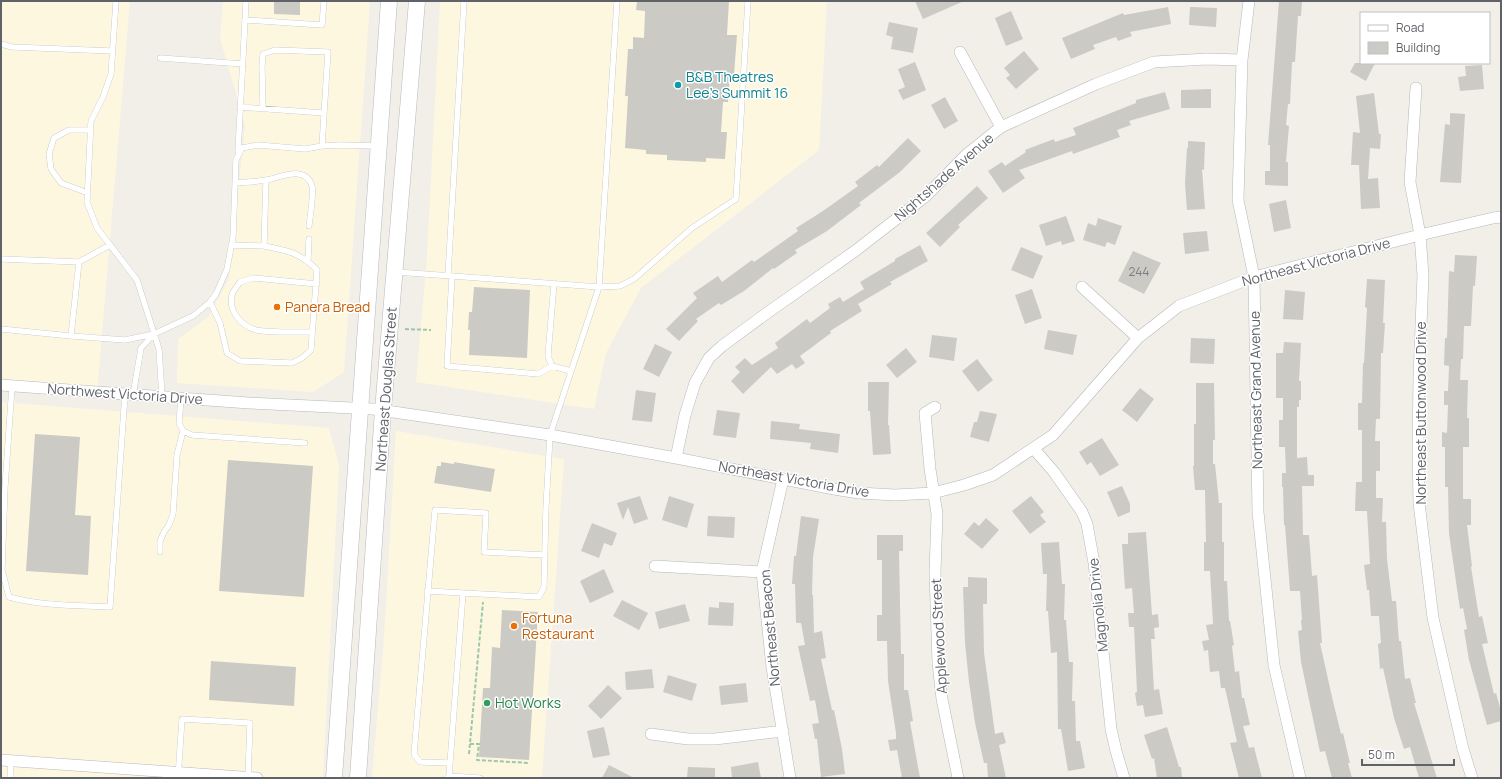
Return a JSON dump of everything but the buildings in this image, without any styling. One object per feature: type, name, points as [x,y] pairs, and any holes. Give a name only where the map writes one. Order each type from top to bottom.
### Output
[{"type":"main road","name":"Northeast Douglas Street","points":[[334,778],[389,1]]},
{"type":"main road","name":"Northeast Douglas Street","points":[[358,778],[383,410],[417,1]]},
{"type":"street","name":"Northeast Grand Avenue","points":[[1249,1],[1242,60],[1238,200],[1254,277],[1258,512],[1274,665],[1300,778]]},
{"type":"street","points":[[960,52],[1001,127]]},
{"type":"street","name":"Nightshade Avenue","points":[[676,458],[685,415],[695,382],[709,358],[722,346],[855,251],[926,196],[966,156],[1001,127],[1096,84],[1154,62],[1207,59],[1242,60]]},
{"type":"street","name":"Northeast Buttonwood Drive","points":[[1416,88],[1410,182],[1420,234],[1423,275],[1419,393],[1419,503],[1434,618],[1463,749],[1472,778]]},
{"type":"street","name":"Northeast Victoria Drive","points":[[249,403],[383,410],[550,435],[859,493],[933,493],[964,486],[993,475],[1053,435],[1138,338],[1179,306],[1254,277],[1420,234],[1493,218],[1501,218]]},
{"type":"street","points":[[1082,287],[1138,338]]},
{"type":"street","name":"Northwest Victoria Drive","points":[[6,386],[249,403]]},
{"type":"street","name":"Applewood Street","points":[[935,407],[925,413],[933,493],[937,514],[935,574],[938,663],[942,700],[958,778]]},
{"type":"street","name":"Magnolia Drive","points":[[1034,448],[1054,472],[1082,512],[1088,524],[1094,563],[1111,729],[1124,778]]},
{"type":"street","name":"Northeast Beacon","points":[[783,479],[762,572],[772,667],[790,778]]},
{"type":"street","points":[[655,566],[762,572]]},
{"type":"street","points":[[651,734],[688,739],[715,739],[783,731]]},
{"type":"street","points":[[6,761],[178,775],[253,778]]},
{"type":"lane","points":[[116,1],[111,74],[103,97],[91,121],[87,202],[97,228],[136,280],[159,350],[162,397]]},
{"type":"lane","points":[[1,329],[125,340],[154,334],[193,316],[210,302],[216,294],[227,269],[233,237],[236,160],[238,153],[246,1]]},
{"type":"lane","points":[[245,20],[322,25],[324,1]]},
{"type":"lane","points":[[464,1],[447,366],[538,374],[552,366],[571,371]]},
{"type":"lane","points":[[427,591],[539,597],[544,587],[550,435],[599,287],[617,1]]},
{"type":"lane","points":[[395,272],[599,287],[620,286],[634,279],[692,228],[736,199],[748,1]]},
{"type":"lane","points":[[1,44],[12,47],[112,51]]},
{"type":"lane","points":[[263,109],[263,54],[275,50],[328,52],[322,146]]},
{"type":"lane","points":[[160,58],[243,64]]},
{"type":"lane","points":[[240,107],[324,113]]},
{"type":"lane","points":[[88,193],[61,183],[51,169],[49,154],[54,138],[69,130],[91,130]]},
{"type":"lane","points":[[238,153],[242,148],[258,145],[305,149],[322,146],[379,146]]},
{"type":"lane","points":[[235,183],[266,180],[287,174],[302,175],[308,179],[312,187],[309,226]]},
{"type":"lane","points":[[264,246],[266,180]]},
{"type":"lane","points":[[308,260],[309,239]]},
{"type":"lane","points":[[1,259],[80,262],[110,244]]},
{"type":"lane","points":[[210,302],[220,323],[227,353],[240,361],[292,363],[302,358],[311,350],[317,270],[308,260],[288,250],[264,246],[231,245]]},
{"type":"lane","points":[[71,336],[80,262]]},
{"type":"lane","points":[[313,332],[258,330],[246,326],[234,314],[232,294],[240,282],[253,278],[317,284]]},
{"type":"lane","points":[[552,366],[548,356],[554,283]]},
{"type":"lane","points":[[6,386],[2,570],[9,597],[24,601],[110,607],[128,394],[141,348],[154,334]]},
{"type":"lane","points":[[160,552],[160,541],[173,514],[177,455],[182,431],[179,423],[181,398]]},
{"type":"lane","points":[[182,431],[192,435],[305,443]]},
{"type":"lane","points":[[450,763],[420,762],[414,754],[435,510],[486,513],[484,552],[545,555]]},
{"type":"lane","points":[[463,593],[448,777],[480,778]]},
{"type":"lane","points":[[178,775],[182,719],[250,723],[253,778]]},
{"type":"lane","points":[[6,761],[10,778]]},
{"type":"path","points":[[405,328],[431,330]]},
{"type":"path","points":[[469,754],[482,608],[488,594]]},
{"type":"path","points":[[470,744],[478,744],[477,760],[529,763]]},
{"type":"shaded area","points":[[1,1],[130,1],[97,392],[1,389]]},
{"type":"shaded area","points":[[223,1],[370,1],[344,372],[313,392],[177,383],[178,339],[208,317],[229,279],[245,125],[220,38]]},
{"type":"shaded area","points":[[440,1],[827,1],[819,150],[641,288],[606,353],[594,409],[416,382],[427,258]]},
{"type":"shaded area","points":[[1,402],[329,428],[339,466],[323,778],[1,778]]},
{"type":"shaded area","points":[[396,431],[564,459],[542,778],[372,778],[384,638]]},
{"type":"place","name":"B&B Theatres Lee's Summit 16","points":[[678,85]]},
{"type":"place","name":"Panera Bread","points":[[277,307]]},
{"type":"place","name":"Fortuna Restaurant","points":[[514,626]]},
{"type":"place","name":"Hot Works","points":[[487,703]]}]
